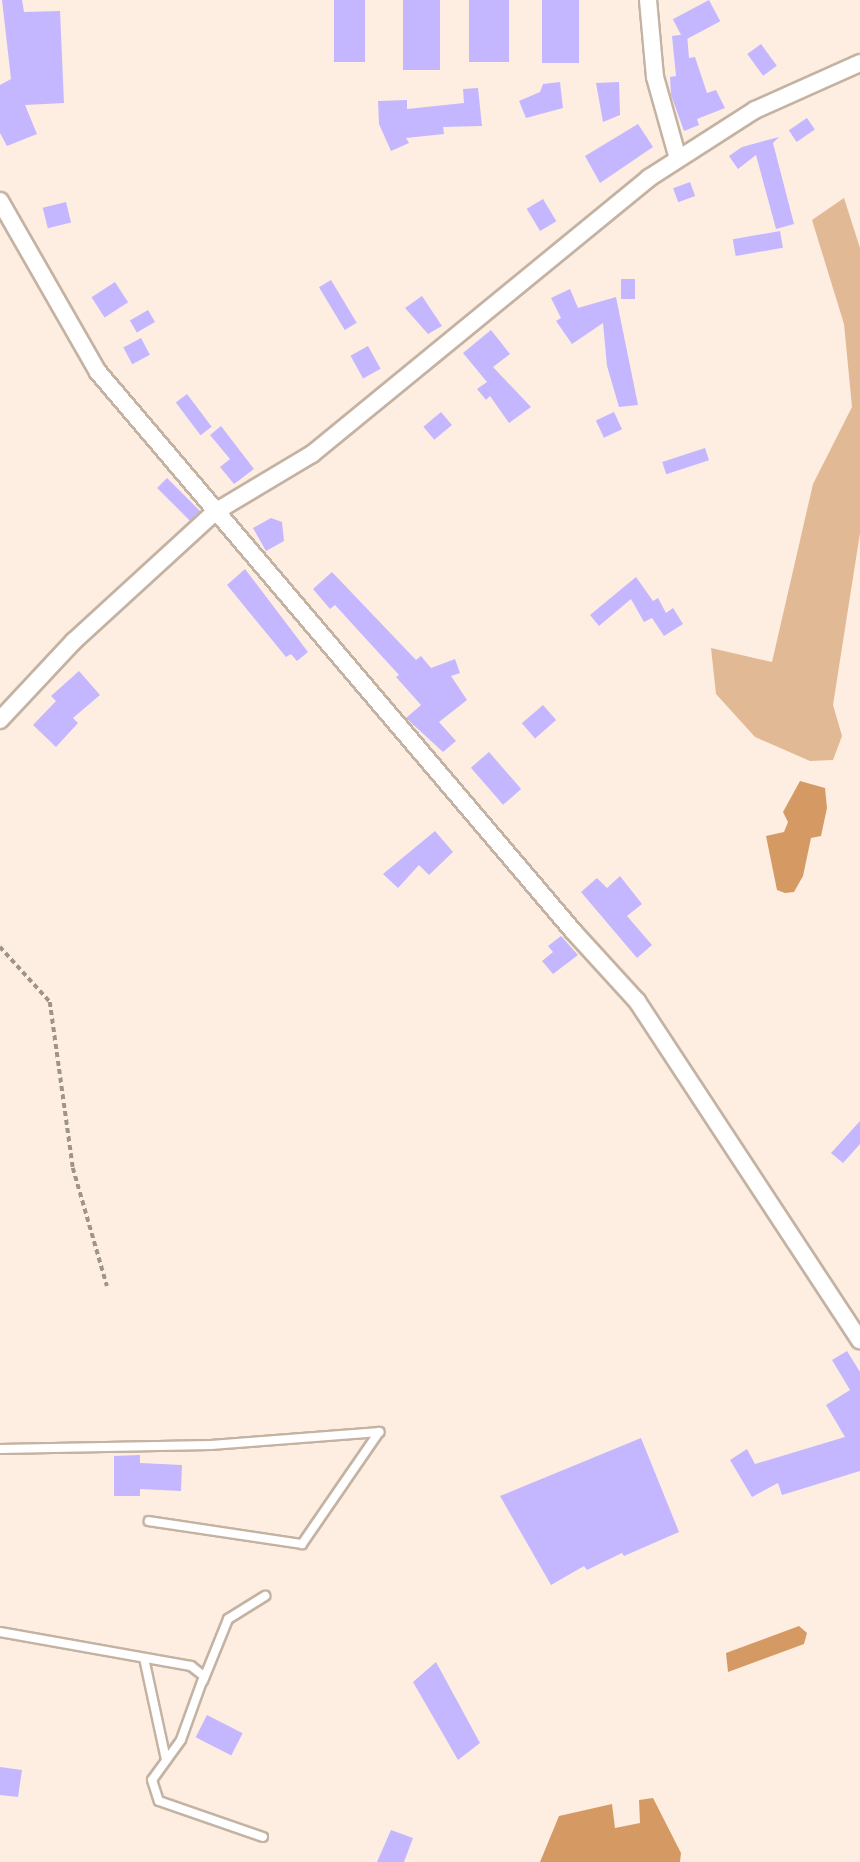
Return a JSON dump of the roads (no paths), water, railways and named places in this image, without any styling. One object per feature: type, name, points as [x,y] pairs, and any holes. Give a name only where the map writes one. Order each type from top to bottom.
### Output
[{"type":"street","points":[[648,0],[655,77],[678,159]]},
{"type":"street","points":[[0,720],[75,641],[215,512],[312,454],[649,178],[755,110],[860,62]]},
{"type":"street","points":[[0,201],[98,372],[215,512],[637,1001],[860,1340]]},
{"type":"lane","points":[[0,1448],[211,1445],[379,1432],[303,1544],[149,1521]]},
{"type":"lane","points":[[263,1837],[159,1801],[152,1780],[181,1740],[228,1619],[265,1596]]},
{"type":"lane","points":[[0,1632],[191,1666],[204,1676],[202,1684]]},
{"type":"lane","points":[[144,1658],[166,1760]]}]
